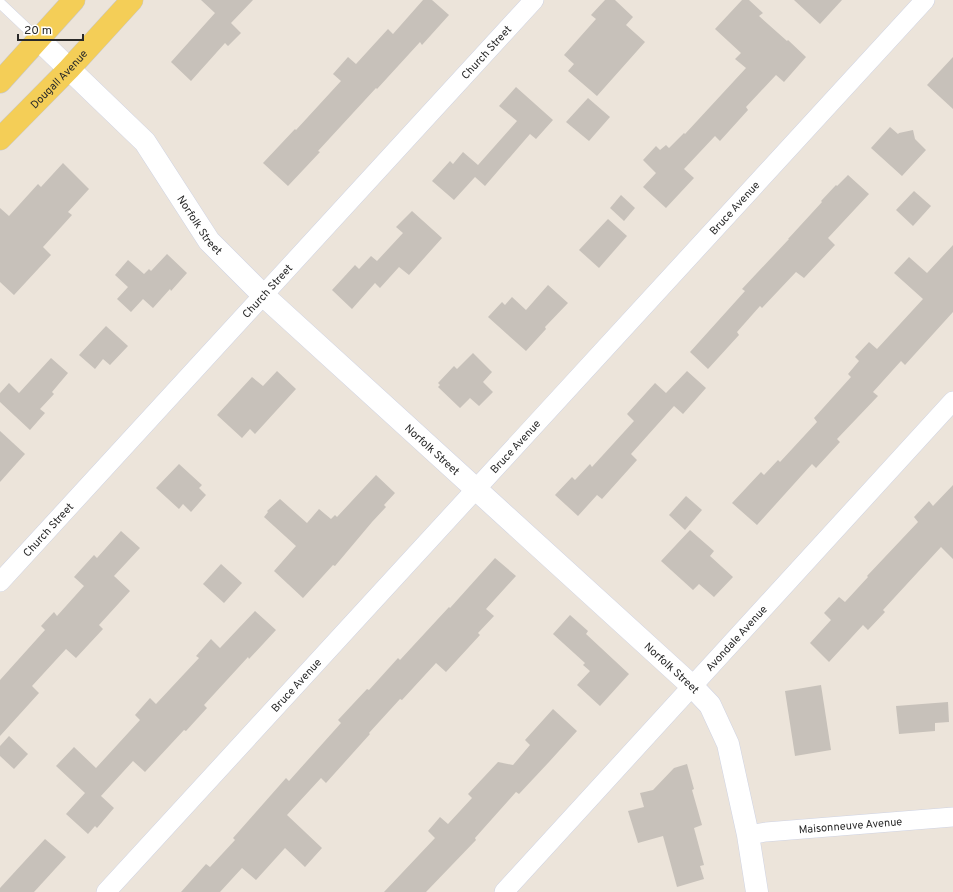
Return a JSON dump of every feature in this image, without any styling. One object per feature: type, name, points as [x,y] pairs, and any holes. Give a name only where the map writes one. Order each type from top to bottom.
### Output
[{"type":"main road","points":[[0,82],[74,0]]},
{"type":"main road","name":"Dougall Avenue","points":[[0,139],[69,69],[132,0]]},
{"type":"street","name":"Church Street","points":[[0,582],[534,0]]},
{"type":"street","name":"Bruce Avenue","points":[[106,892],[925,0]]},
{"type":"street","name":"Norfolk Street","points":[[38,39],[145,142],[209,241],[263,295],[710,704],[728,744],[748,835],[757,892]]},
{"type":"street","name":"Avondale Avenue","points":[[504,892],[953,401]]},
{"type":"street","name":"Maisonneuve Avenue","points":[[748,835],[766,832],[953,818]]},
{"type":"lane","points":[[0,3],[38,39]]},
{"type":"building","points":[[201,0],[253,0],[231,23],[241,33],[228,46],[225,43],[191,81],[171,62],[215,13]]},
{"type":"building","points":[[423,0],[432,0],[449,15],[422,45],[420,42],[377,89],[376,88],[288,186],[263,163],[341,81],[333,74],[348,57],[356,64],[388,29],[393,34]]},
{"type":"building","points":[[605,0],[615,0],[633,17],[626,25],[645,42],[597,96],[568,71],[574,64],[564,55],[596,19],[591,15]]},
{"type":"building","points":[[742,0],[749,0],[763,13],[759,16],[806,57],[784,82],[776,75],[746,107],[748,110],[720,141],[715,136],[684,169],[694,178],[666,208],[643,187],[656,173],[643,160],[656,146],[660,150],[666,145],[669,148],[684,133],[685,134],[746,68],[735,59],[741,53],[715,29]]},
{"type":"building","points":[[794,0],[842,0],[820,24]]},
{"type":"building","points":[[953,57],[953,109],[927,85]]},
{"type":"building","points":[[516,87],[553,120],[536,139],[530,134],[485,186],[475,177],[454,200],[432,181],[450,161],[453,164],[463,152],[478,165],[517,121],[499,106]]},
{"type":"building","points":[[588,98],[610,117],[589,141],[566,122]]},
{"type":"building","points":[[890,127],[898,134],[913,130],[915,139],[926,150],[902,176],[871,148]]},
{"type":"building","points":[[63,163],[89,189],[68,212],[72,215],[43,247],[51,255],[14,295],[0,282],[0,208],[9,216],[38,184],[41,187]]},
{"type":"building","points":[[848,175],[869,194],[828,238],[835,245],[804,278],[796,272],[762,308],[760,306],[737,332],[739,335],[708,369],[690,352],[745,291],[742,289],[789,239],[822,202],[821,201]]},
{"type":"building","points":[[914,191],[931,206],[913,226],[896,210]]},
{"type":"building","points":[[621,195],[635,208],[624,221],[610,208]]},
{"type":"building","points":[[412,211],[442,238],[409,275],[399,267],[380,288],[375,283],[352,309],[332,290],[355,265],[359,269],[371,256],[377,261],[403,233],[396,227]]},
{"type":"building","points":[[608,219],[627,236],[599,268],[579,250]]},
{"type":"building","points":[[953,245],[953,312],[905,365],[901,361],[873,392],[878,396],[837,439],[840,442],[816,468],[812,464],[757,525],[732,503],[761,472],[764,475],[778,460],[780,462],[817,422],[814,418],[851,377],[848,374],[859,361],[855,357],[869,342],[877,349],[923,299],[894,273],[909,257],[927,273]]},
{"type":"building","points":[[167,254],[187,273],[153,308],[143,299],[131,312],[117,299],[128,287],[115,275],[128,260],[144,274],[149,269],[151,271]]},
{"type":"building","points":[[548,285],[568,303],[545,327],[546,329],[526,351],[488,317],[502,302],[505,305],[512,297],[526,310]]},
{"type":"building","points":[[106,326],[128,346],[110,365],[103,359],[95,369],[79,355]]},
{"type":"building","points":[[473,353],[492,372],[483,382],[493,392],[479,406],[470,398],[460,408],[438,387],[440,385],[438,383],[454,366],[457,369]]},
{"type":"building","points":[[51,358],[68,373],[52,392],[54,394],[40,409],[45,413],[30,430],[0,402],[0,393],[9,383],[19,393]]},
{"type":"building","points":[[277,371],[296,389],[255,434],[250,429],[242,438],[217,415],[252,377],[263,386]]},
{"type":"building","points":[[687,371],[706,388],[683,414],[674,406],[631,454],[637,460],[602,499],[597,495],[578,516],[555,495],[572,477],[575,480],[590,464],[592,467],[634,421],[627,414],[655,383],[666,393]]},
{"type":"building","points":[[0,431],[25,454],[0,482]]},
{"type":"building","points":[[179,464],[202,485],[199,488],[206,495],[191,512],[183,504],[179,509],[156,488]]},
{"type":"building","points":[[376,475],[395,493],[384,505],[386,507],[335,566],[333,565],[303,598],[274,571],[296,546],[264,517],[268,512],[267,511],[280,499],[307,523],[319,509],[331,519],[335,515],[337,517]]},
{"type":"building","points":[[953,485],[953,559],[941,547],[883,610],[885,612],[868,630],[863,625],[829,662],[810,643],[831,620],[824,613],[839,597],[845,602],[868,577],[867,576],[918,522],[914,517],[929,501],[933,506]]},
{"type":"building","points":[[686,496],[702,510],[685,530],[669,515]]},
{"type":"building","points":[[690,530],[714,551],[710,556],[733,577],[714,597],[699,584],[693,590],[661,561]]},
{"type":"building","points":[[121,531],[140,548],[114,576],[130,591],[99,625],[103,629],[76,658],[66,649],[32,686],[39,693],[0,736],[0,680],[45,630],[41,626],[54,612],[57,616],[84,586],[74,577],[94,555],[97,558]]},
{"type":"building","points":[[495,558],[516,576],[486,609],[494,616],[478,633],[480,635],[446,672],[436,663],[402,700],[400,699],[326,783],[321,778],[287,815],[322,848],[305,867],[285,848],[256,880],[242,868],[220,892],[181,892],[206,864],[210,867],[235,840],[233,838],[286,778],[289,781],[341,723],[338,720],[367,689],[369,690],[398,658],[400,660]]},
{"type":"building","points":[[221,564],[242,583],[224,603],[203,584]]},
{"type":"building","points":[[255,611],[276,630],[249,659],[248,657],[204,705],[207,708],[186,731],[184,730],[145,772],[133,761],[101,796],[114,808],[97,828],[95,826],[88,834],[66,814],[85,793],[56,766],[74,747],[96,768],[140,720],[135,715],[150,698],[156,704],[199,658],[196,656],[211,639],[220,648]]},
{"type":"building","points":[[570,615],[588,631],[586,634],[629,674],[600,706],[577,685],[590,671],[583,665],[585,663],[553,634]]},
{"type":"building","points":[[821,685],[831,750],[795,756],[785,691]]},
{"type":"building","points":[[948,702],[949,722],[935,723],[935,731],[899,734],[896,706]]},
{"type":"building","points":[[553,709],[577,731],[549,762],[519,794],[516,792],[475,838],[476,840],[426,892],[384,892],[435,838],[428,831],[440,817],[448,824],[472,798],[468,794],[498,762],[513,765],[530,745],[525,740]]},
{"type":"building","points":[[9,736],[28,754],[14,769],[0,756],[0,746]]},
{"type":"building","points":[[687,764],[694,789],[692,790],[702,825],[694,828],[704,865],[700,866],[704,879],[677,887],[663,836],[638,843],[628,811],[644,807],[640,793],[653,790],[674,768]]},
{"type":"building","points":[[45,839],[66,857],[34,892],[0,892],[0,888]]}]
